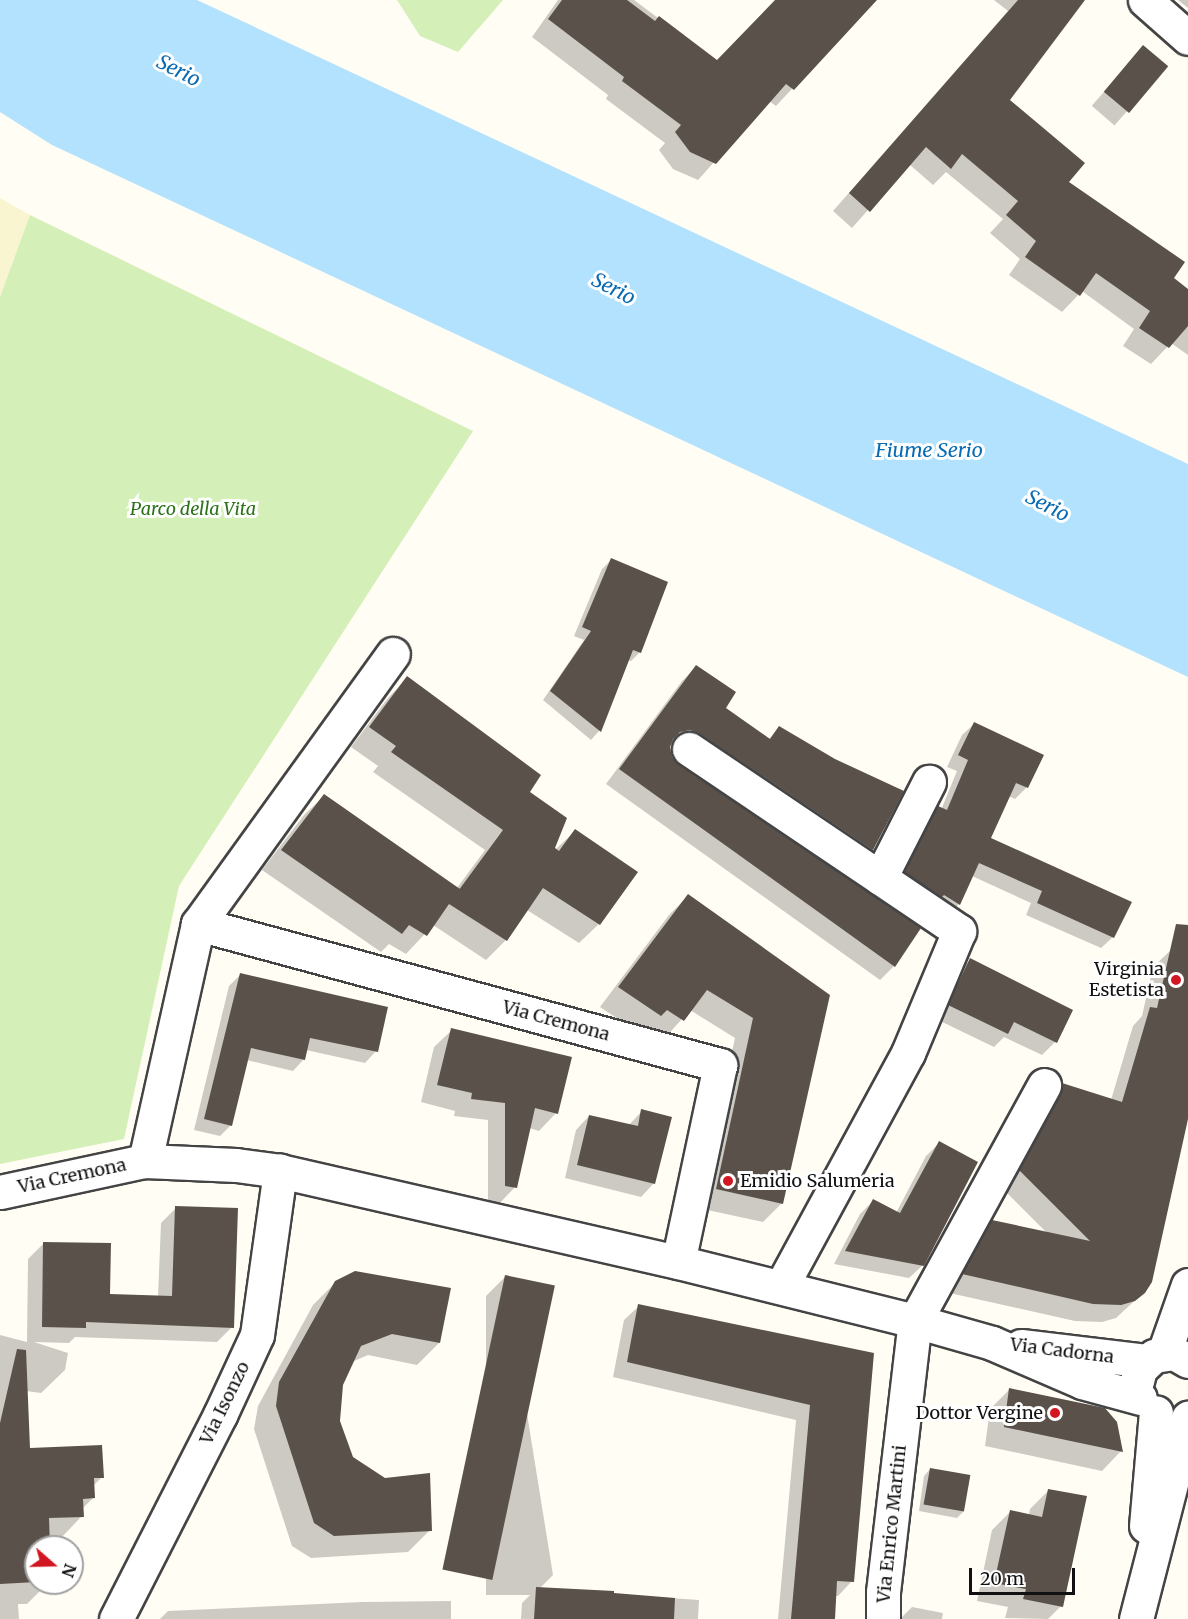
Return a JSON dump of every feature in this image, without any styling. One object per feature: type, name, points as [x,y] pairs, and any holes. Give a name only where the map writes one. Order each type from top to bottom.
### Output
[{"type":"street","points":[[1145,0],[1188,38]]},
{"type":"street","name":"Via Cremona","points":[[145,1161],[198,924],[393,654]]},
{"type":"street","points":[[689,749],[958,931],[908,1053],[781,1287]]},
{"type":"street","points":[[880,878],[929,782]]},
{"type":"street","name":"Via Cremona","points":[[198,924],[720,1065],[678,1262]]},
{"type":"street","points":[[915,1321],[1044,1085]]},
{"type":"street","name":"Via Cremona","points":[[0,1192],[145,1161],[236,1165],[280,1171],[678,1262],[915,1321],[992,1343]]},
{"type":"street","name":"Via Isonzo","points":[[116,1619],[220,1415],[257,1335],[280,1171]]},
{"type":"street","points":[[1138,1607],[1148,1405],[1137,1378],[1166,1358],[1188,1285]]},
{"type":"street","name":"Via Enrico Martini","points":[[883,1619],[883,1592],[915,1321]]},
{"type":"street","name":"Via Cadorna","points":[[992,1343],[1166,1358]]},
{"type":"street","name":"Via Cadorna","points":[[992,1343],[1082,1382],[1148,1405]]},
{"type":"street","points":[[1148,1405],[1175,1413],[1188,1405]]},
{"type":"street","points":[[1138,1607],[1188,1418]]},
{"type":"shaded area","points":[[0,198],[30,215],[0,297]]},
{"type":"green space","points":[[397,0],[503,0],[458,52],[420,36]]},
{"type":"green space","name":"Parco della Vita","points":[[30,215],[473,431],[179,886],[124,1139],[0,1164],[0,297]]},
{"type":"water","name":"Fiume Serio","points":[[0,0],[197,0],[1188,464],[1188,677],[52,145],[0,112]]},
{"type":"building","points":[[562,0],[627,0],[655,21],[659,16],[717,60],[775,0],[877,0],[794,90],[786,84],[716,164],[690,152],[675,132],[681,125],[622,81],[624,77],[548,19]]},
{"type":"building","points":[[1018,0],[1085,0],[1010,100],[1085,163],[1069,182],[1185,262],[1174,278],[1188,289],[1188,326],[1169,348],[1139,328],[1150,311],[1096,273],[1080,296],[1025,257],[1036,241],[1006,215],[1018,201],[962,154],[951,169],[926,147],[870,212],[849,193]]},
{"type":"building","points":[[1143,45],[1168,66],[1129,113],[1104,92]]},
{"type":"building","points":[[611,558],[668,582],[641,653],[633,650],[601,732],[550,691],[591,631],[582,627]]},
{"type":"building","points":[[696,665],[736,692],[726,708],[770,739],[779,726],[835,759],[904,791],[873,850],[699,733],[690,730],[680,732],[673,739],[670,747],[672,757],[679,765],[921,928],[895,967],[619,769]]},
{"type":"building","points":[[407,676],[541,775],[530,792],[567,818],[555,848],[559,851],[575,829],[638,872],[600,925],[543,888],[507,941],[449,904],[427,936],[409,925],[402,934],[281,850],[324,794],[460,889],[503,830],[391,752],[396,746],[369,727]]},
{"type":"building","points":[[974,722],[1044,755],[1028,788],[1016,783],[991,838],[1132,902],[1114,938],[1037,903],[1042,891],[979,863],[960,905],[944,895],[942,897],[904,872],[938,806],[947,810],[968,760],[958,755]]},
{"type":"building","points":[[688,894],[830,995],[783,1204],[716,1189],[753,1018],[707,990],[684,1021],[667,1010],[661,1016],[618,987]]},
{"type":"building","points":[[1176,924],[1188,925],[1188,1119],[1152,1282],[1145,1293],[1135,1301],[1121,1305],[1093,1304],[962,1274],[992,1220],[1090,1241],[1019,1170],[1060,1094],[1062,1083],[1122,1102],[1150,1007],[1157,1008]]},
{"type":"building","points":[[970,958],[1073,1010],[1057,1043],[1014,1022],[1008,1034],[948,1005]]},
{"type":"building","points":[[240,973],[388,1007],[378,1052],[310,1038],[305,1060],[251,1048],[232,1126],[204,1119]]},
{"type":"building","points":[[451,1028],[572,1057],[558,1114],[535,1108],[517,1188],[505,1186],[505,1103],[471,1099],[472,1093],[437,1085]]},
{"type":"building","points":[[641,1109],[672,1117],[655,1184],[577,1165],[589,1115],[638,1126]]},
{"type":"building","points":[[939,1141],[978,1162],[924,1266],[845,1251],[873,1199],[900,1213]]},
{"type":"building","points":[[175,1206],[238,1208],[234,1328],[86,1322],[86,1328],[42,1327],[43,1242],[111,1243],[110,1294],[172,1296]]},
{"type":"building","points":[[355,1271],[451,1288],[440,1343],[392,1334],[361,1346],[343,1385],[340,1421],[353,1457],[385,1478],[430,1473],[432,1531],[334,1536],[314,1523],[276,1406],[279,1382],[335,1281]]},
{"type":"building","points":[[505,1275],[555,1286],[492,1580],[442,1569]]},
{"type":"building","points":[[638,1304],[874,1353],[854,1582],[837,1581],[835,1619],[791,1619],[810,1405],[627,1362]]},
{"type":"building","points":[[17,1349],[26,1350],[30,1448],[102,1445],[104,1478],[94,1478],[95,1498],[83,1499],[84,1517],[49,1518],[50,1535],[24,1535],[24,1583],[0,1584],[0,1423]]},
{"type":"building","points":[[1009,1388],[1105,1408],[1117,1422],[1123,1452],[1004,1427]]},
{"type":"building","points":[[930,1468],[970,1475],[964,1512],[924,1504]]},
{"type":"building","points":[[1048,1489],[1087,1496],[1063,1607],[1023,1599],[1026,1589],[994,1583],[1010,1510],[1042,1517]]},
{"type":"building","points":[[536,1587],[614,1591],[614,1593],[675,1598],[674,1619],[534,1619]]},
{"type":"place","name":"Virginia Estetista","points":[[1176,980]]},
{"type":"place","name":"Emidio Salumeria","points":[[728,1181]]},
{"type":"place","name":"Dottor Vergine","points":[[1055,1413]]},
{"type":"water label","name":"Serio","points":[[179,70]]},
{"type":"water label","name":"Serio","points":[[614,288]]},
{"type":"water label","name":"Serio","points":[[1048,505]]}]
